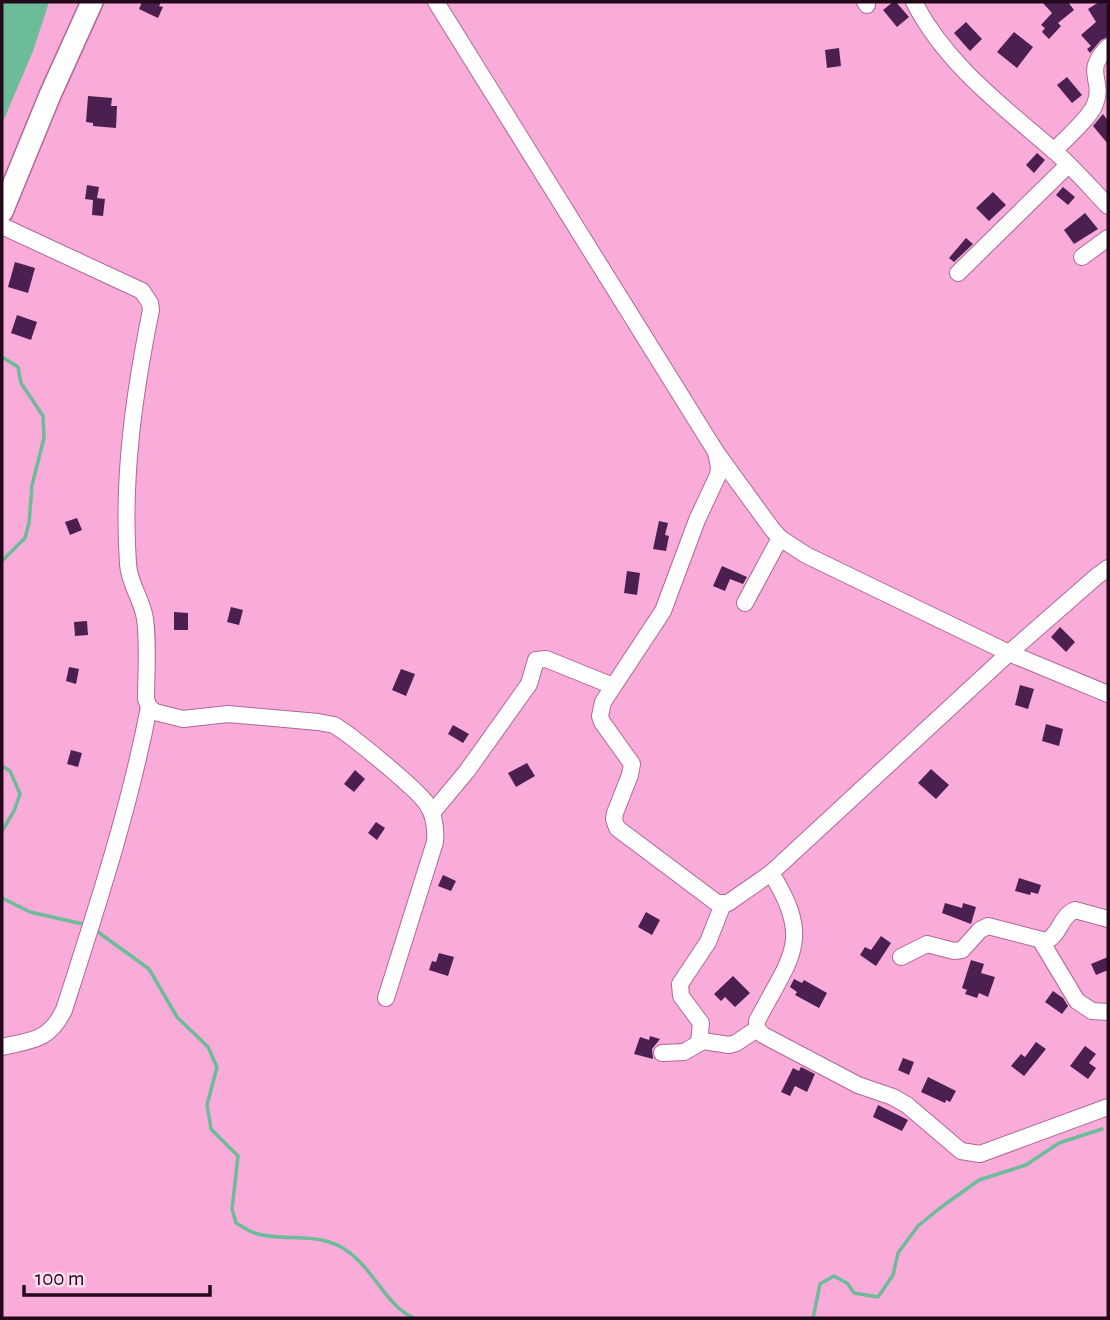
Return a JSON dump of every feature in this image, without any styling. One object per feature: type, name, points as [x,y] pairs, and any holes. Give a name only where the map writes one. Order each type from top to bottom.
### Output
[{"type":"main road","points":[[2,212],[92,2]]},
{"type":"street","points":[[436,2],[716,452],[780,538],[806,555],[1009,653],[1108,694]]},
{"type":"street","points":[[914,2],[945,51],[986,92],[1054,151],[1108,206]]},
{"type":"street","points":[[1054,151],[1093,109],[1097,94],[1095,65],[1108,47]]},
{"type":"street","points":[[958,273],[1068,165]]},
{"type":"street","points":[[2,226],[142,291],[150,303],[130,435],[126,508],[128,566],[145,621],[146,699],[149,707],[155,712],[183,719],[228,713],[334,725],[421,796],[432,813],[435,842],[386,998]]},
{"type":"street","points":[[1082,257],[1108,238]]},
{"type":"street","points":[[716,452],[718,475],[697,520],[663,611],[603,702],[600,716],[632,764],[631,775],[615,813],[615,824],[706,895],[723,904]]},
{"type":"street","points":[[745,603],[780,538]]},
{"type":"street","points":[[699,1042],[701,1023],[681,996],[680,984],[708,942],[723,904],[771,873],[1009,653],[1108,568]]},
{"type":"street","points":[[432,813],[467,771],[529,684],[536,660],[546,659],[613,686]]},
{"type":"street","points":[[2,1047],[45,1035],[53,1030],[64,1010],[117,845],[149,707]]},
{"type":"street","points":[[771,873],[791,909],[795,940],[792,955],[757,1021],[757,1029],[763,1035],[858,1085],[886,1094],[907,1105],[961,1151],[970,1154],[980,1154],[1108,1107]]},
{"type":"street","points":[[901,957],[927,944],[954,951],[962,950],[979,930],[988,926],[1041,941],[1054,937],[1070,911],[1080,910],[1108,919]]},
{"type":"street","points":[[1041,941],[1077,1001],[1092,1011],[1108,1012]]},
{"type":"street","points":[[662,1053],[684,1052],[699,1042],[729,1045],[742,1040],[757,1029]]},
{"type":"shaded area","points":[[2,2],[49,2],[33,51],[2,124]]},
{"type":"building","points":[[142,2],[161,2],[159,6],[163,7],[158,18],[139,9]]},
{"type":"building","points":[[893,2],[909,17],[897,27],[883,10]]},
{"type":"building","points":[[1042,2],[1068,2],[1074,10],[1058,23],[1061,26],[1049,39],[1042,32],[1045,28],[1041,25],[1052,13]]},
{"type":"building","points":[[1099,2],[1105,2],[1108,6],[1108,37],[1101,40],[1090,53],[1087,49],[1091,46],[1081,35],[1096,22],[1088,9]]},
{"type":"building","points":[[966,22],[982,39],[970,51],[954,33]]},
{"type":"building","points":[[1014,32],[1033,47],[1017,68],[997,52]]},
{"type":"building","points":[[839,48],[841,66],[827,68],[825,50]]},
{"type":"building","points":[[1067,77],[1082,95],[1072,103],[1057,85]]},
{"type":"building","points":[[88,96],[112,98],[111,106],[117,106],[116,128],[93,126],[93,123],[86,122]]},
{"type":"building","points":[[1103,114],[1108,121],[1108,144],[1093,126]]},
{"type":"building","points":[[1037,153],[1045,160],[1034,173],[1026,165]]},
{"type":"building","points":[[87,185],[99,187],[97,198],[105,199],[103,216],[92,215],[93,200],[85,199]]},
{"type":"building","points":[[1063,187],[1075,197],[1068,205],[1056,195]]},
{"type":"building","points":[[993,192],[1006,205],[989,221],[976,208]]},
{"type":"building","points":[[1085,213],[1098,229],[1074,244],[1064,230]]},
{"type":"building","points":[[966,238],[973,244],[954,262],[949,258]]},
{"type":"building","points":[[15,262],[35,268],[28,293],[8,287]]},
{"type":"building","points":[[17,315],[37,322],[31,340],[11,333]]},
{"type":"building","points":[[77,518],[82,530],[70,535],[65,522]]},
{"type":"building","points":[[659,521],[668,523],[665,535],[669,536],[666,551],[653,549]]},
{"type":"building","points":[[722,566],[747,577],[743,584],[730,579],[725,591],[713,586]]},
{"type":"building","points":[[627,571],[640,573],[637,595],[624,593]]},
{"type":"building","points":[[231,607],[243,610],[239,625],[227,622]]},
{"type":"building","points":[[174,612],[188,613],[188,630],[174,630]]},
{"type":"building","points":[[87,621],[88,635],[75,636],[74,622]]},
{"type":"building","points":[[1060,627],[1075,642],[1066,652],[1051,637]]},
{"type":"building","points":[[69,667],[79,669],[76,684],[66,681]]},
{"type":"building","points":[[401,669],[415,674],[406,696],[392,690]]},
{"type":"building","points":[[1020,685],[1034,689],[1028,709],[1015,705]]},
{"type":"building","points":[[1046,724],[1063,729],[1059,746],[1042,741]]},
{"type":"building","points":[[453,725],[469,734],[463,743],[448,734]]},
{"type":"building","points":[[71,750],[82,753],[78,767],[67,764]]},
{"type":"building","points":[[527,763],[535,776],[516,787],[508,773]]},
{"type":"building","points":[[931,769],[949,785],[936,799],[918,783]]},
{"type":"building","points":[[355,770],[365,779],[354,792],[344,784]]},
{"type":"building","points":[[376,822],[385,828],[377,840],[368,833]]},
{"type":"building","points":[[443,875],[456,881],[451,891],[438,886]]},
{"type":"building","points":[[1019,878],[1041,885],[1038,894],[1015,891]]},
{"type":"building","points":[[945,903],[962,908],[963,903],[976,907],[971,924],[942,913]]},
{"type":"building","points":[[646,912],[660,920],[652,935],[638,927]]},
{"type":"building","points":[[881,936],[891,943],[876,966],[860,955],[865,947],[871,950]]},
{"type":"building","points":[[439,953],[454,957],[448,976],[429,970]]},
{"type":"building","points":[[1108,957],[1108,970],[1096,975],[1091,964]]},
{"type":"building","points":[[971,960],[984,964],[981,973],[995,977],[988,997],[979,993],[977,998],[965,994],[967,990],[962,988]]},
{"type":"building","points":[[733,976],[750,993],[735,1007],[725,997],[721,1001],[714,994]]},
{"type":"building","points":[[794,979],[802,983],[804,980],[827,993],[819,1008],[795,995],[797,992],[790,987]]},
{"type":"building","points":[[1053,991],[1063,998],[1068,1006],[1062,1014],[1045,1002]]},
{"type":"building","points":[[650,1036],[660,1039],[652,1049],[653,1059],[634,1054],[640,1037],[649,1040]]},
{"type":"building","points":[[1036,1042],[1046,1049],[1024,1076],[1011,1066],[1021,1054],[1025,1057]]},
{"type":"building","points":[[1085,1046],[1096,1054],[1089,1063],[1096,1068],[1088,1079],[1070,1066]]},
{"type":"building","points":[[903,1058],[914,1062],[909,1075],[898,1070]]},
{"type":"building","points":[[801,1067],[815,1074],[807,1092],[795,1086],[790,1096],[781,1092],[793,1068],[799,1071]]},
{"type":"building","points":[[928,1077],[956,1091],[950,1102],[946,1100],[945,1103],[921,1092]]},
{"type":"building","points":[[878,1105],[908,1120],[902,1131],[873,1117]]},
{"type":"waterway","points":[[2,357],[18,367],[21,383],[43,416],[44,438],[32,485],[25,538],[2,561]]},
{"type":"waterway","points":[[2,766],[10,771],[20,794],[2,831]]},
{"type":"waterway","points":[[2,898],[30,912],[83,924]]},
{"type":"waterway","points":[[98,932],[149,969],[177,1017],[208,1047],[217,1067],[207,1105],[211,1129],[238,1156],[232,1209],[236,1223],[265,1236],[309,1238],[331,1242],[341,1247],[362,1264],[395,1305],[414,1318]]},
{"type":"waterway","points":[[813,1318],[820,1284],[834,1276],[847,1283],[854,1293],[878,1297],[893,1275],[898,1253],[918,1226],[979,1180],[1026,1165],[1059,1143],[1102,1129]]}]
